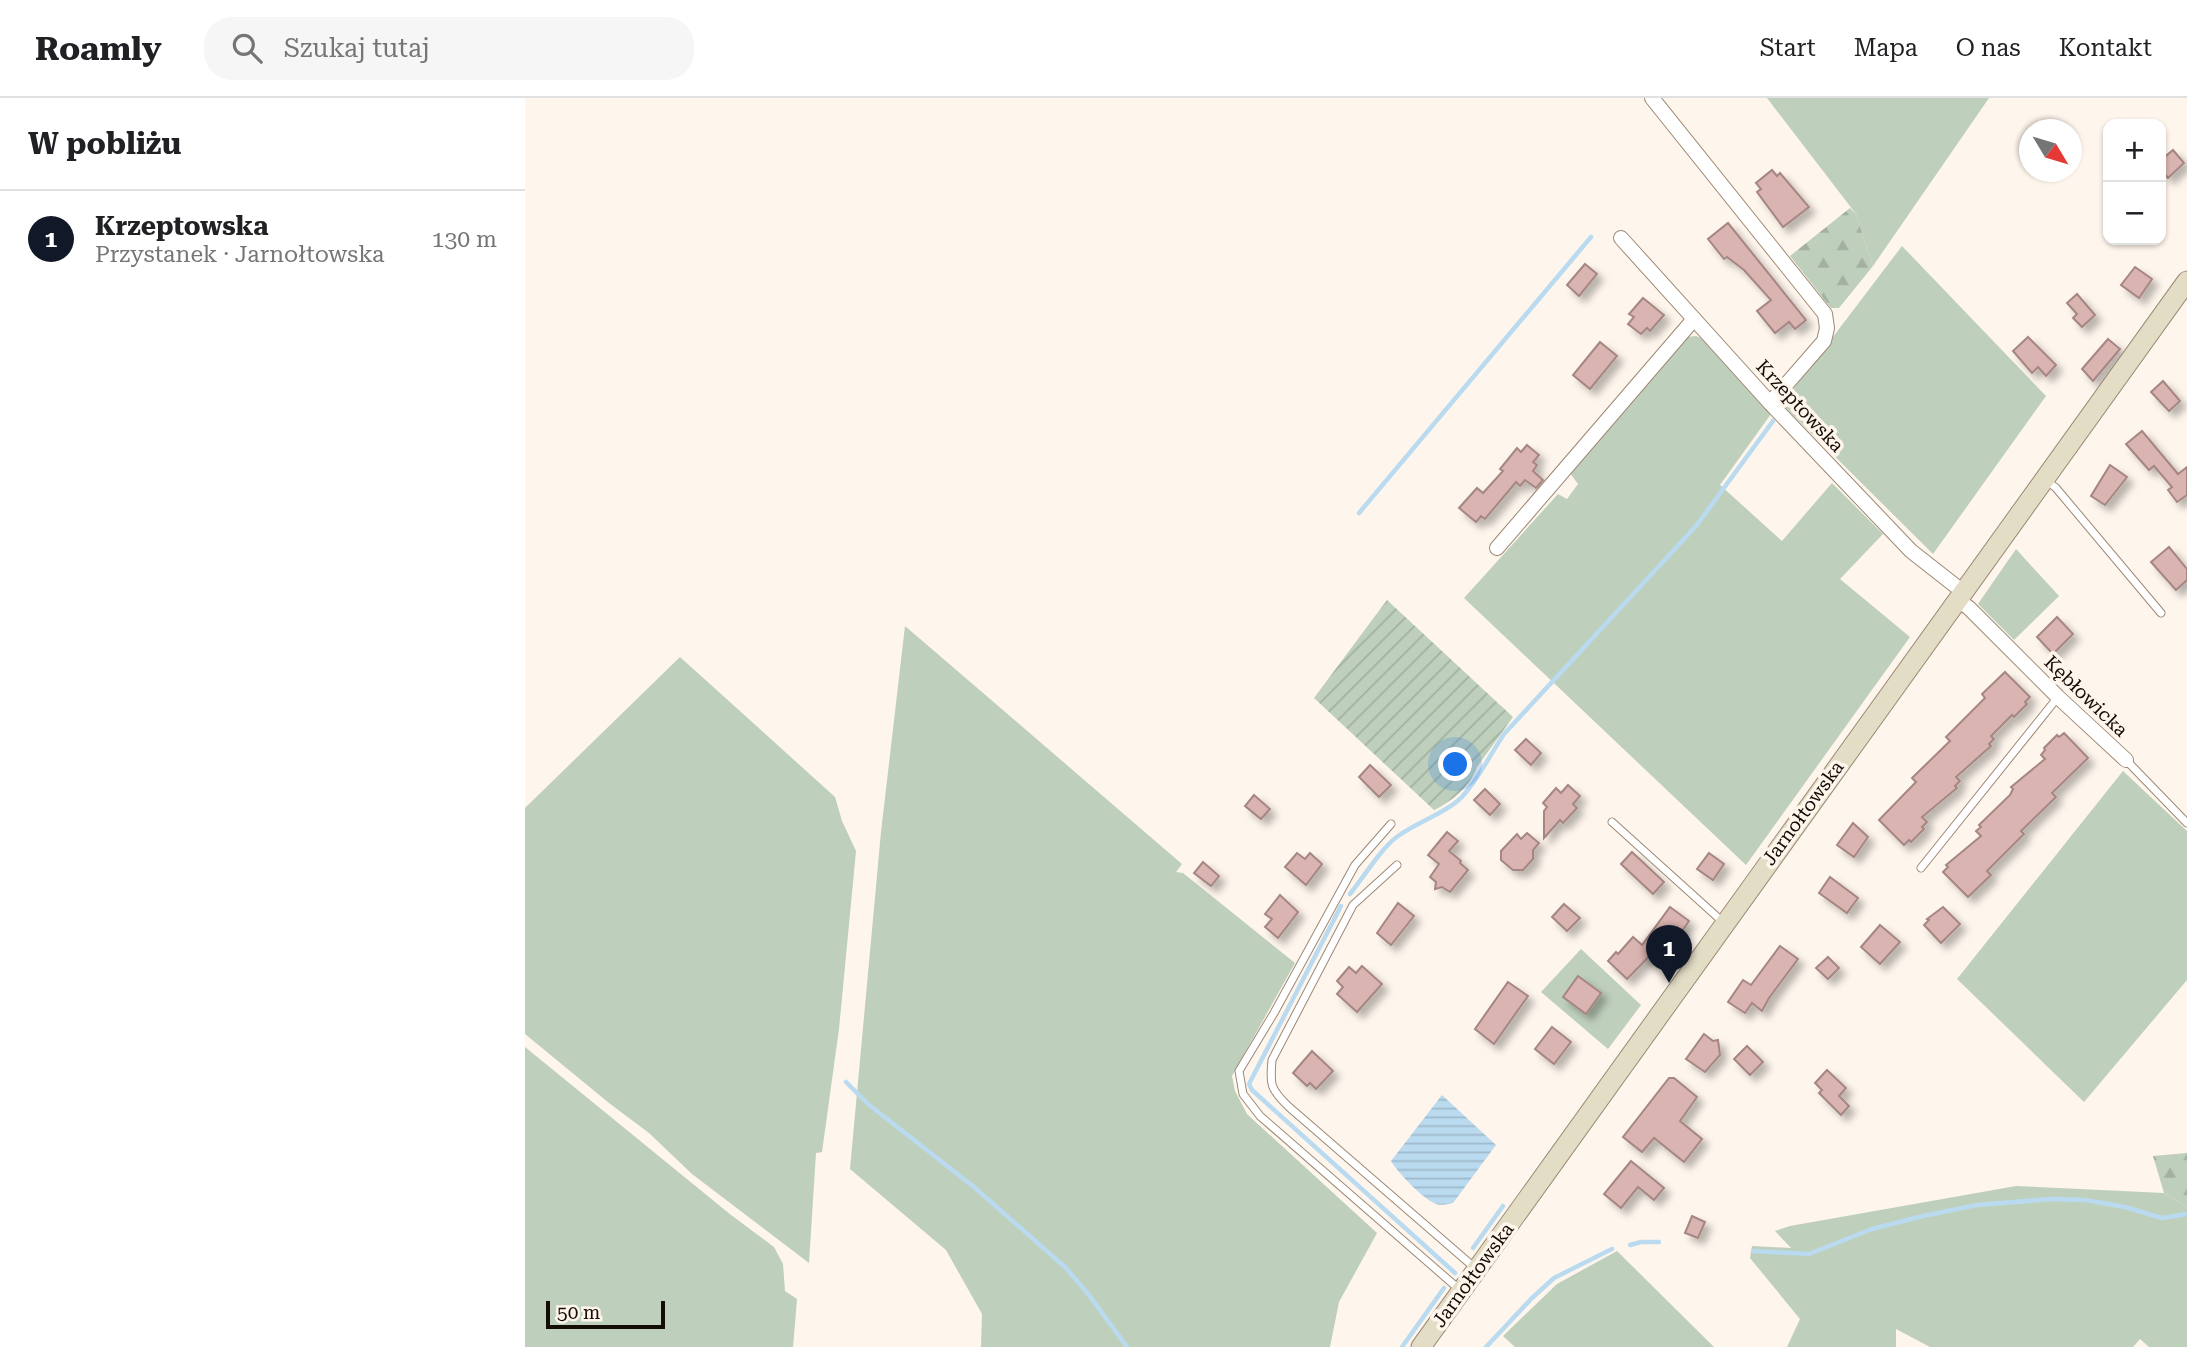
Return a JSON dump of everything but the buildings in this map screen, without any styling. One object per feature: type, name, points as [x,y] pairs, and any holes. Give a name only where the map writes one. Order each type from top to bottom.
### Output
[{"type":"street","points":[[1652,98],[1825,314],[1827,328],[1823,341],[1770,403]]},
{"type":"street","name":"Krzeptowska","points":[[1621,238],[1770,403],[1911,551],[1959,595]]},
{"type":"street","name":"Jarnołtowska","points":[[1421,1347],[2187,281]]},
{"type":"street","points":[[1497,548],[1694,318]]},
{"type":"street","name":"Kębłowicka","points":[[1959,595],[2058,697],[2126,760]]},
{"type":"lane","points":[[2044,479],[2056,488],[2161,613]]},
{"type":"lane","points":[[1921,868],[2058,697]]},
{"type":"lane","name":"Kębłowicka","points":[[2126,760],[2187,822]]},
{"type":"lane","points":[[1612,822],[1724,924]]},
{"type":"lane","points":[[1391,824],[1355,864],[1274,1013],[1239,1071],[1243,1094],[1260,1116],[1461,1291]]},
{"type":"lane","points":[[1397,865],[1353,905],[1272,1060],[1270,1083],[1275,1094],[1289,1107],[1476,1270]]},
{"type":"lane","points":[[1338,895],[1353,905]]},
{"type":"green space","points":[[1767,98],[1989,98],[1873,266],[1856,214]]},
{"type":"green space","points":[[1850,208],[1856,214],[1873,266],[1839,308],[1831,308],[1790,256]]},
{"type":"green space","points":[[1902,246],[2046,396],[1933,554],[1782,404]]},
{"type":"green space","points":[[1696,336],[1707,341],[1771,414],[1720,485],[1782,541],[1832,483],[1883,534],[1840,579],[1910,637],[1746,865],[1464,598],[1558,494],[1567,499],[1578,484],[1570,473],[1687,337]]},
{"type":"green space","points":[[2016,549],[2059,596],[2014,640],[1978,604]]},
{"type":"green space","points":[[1387,600],[1513,717],[1465,787],[1447,803],[1434,810],[1314,698]]},
{"type":"green space","points":[[905,626],[1182,864],[1176,872],[1183,873],[1295,963],[1232,1076],[1235,1091],[1247,1114],[1377,1233],[1339,1302],[1330,1347],[981,1347],[982,1314],[946,1250],[850,1169],[881,832]]},
{"type":"green space","points":[[680,657],[835,797],[842,821],[856,851],[839,1029],[822,1152],[816,1153],[809,1263],[692,1174],[649,1133],[525,1034],[525,808]]},
{"type":"green space","points":[[2123,771],[2187,831],[2187,980],[2084,1102],[1957,979]]},
{"type":"green space","points":[[1581,949],[1641,1005],[1608,1049],[1541,992]]},
{"type":"green space","points":[[525,1047],[774,1247],[783,1264],[785,1291],[797,1299],[793,1347],[525,1347]]},
{"type":"green space","points":[[2187,1153],[2187,1207],[2164,1193],[2153,1156]]},
{"type":"green space","points":[[2016,1186],[2164,1193],[2187,1207],[2187,1347],[2149,1347],[2140,1339],[2133,1347],[1930,1347],[1896,1329],[1896,1347],[1787,1347],[1800,1319],[1750,1258],[1752,1246],[1791,1248],[1775,1231],[1790,1226]]},
{"type":"green space","points":[[1617,1251],[1714,1347],[1515,1347],[1503,1336],[1557,1284]]},
{"type":"water","points":[[1442,1095],[1496,1145],[1453,1203],[1440,1205],[1418,1191],[1391,1161]]},
{"type":"waterway","points":[[1359,513],[1591,237]]},
{"type":"waterway","points":[[1350,894],[1392,841],[1462,797],[1504,734],[1696,526],[1773,421]]},
{"type":"waterway","points":[[1341,906],[1249,1084],[1252,1090],[1455,1273]]},
{"type":"waterway","points":[[846,1082],[868,1104],[974,1187],[1066,1268],[1127,1347]]},
{"type":"waterway","points":[[1753,1251],[1809,1254],[1872,1229],[1977,1205],[2051,1199],[2085,1200],[2125,1207],[2162,1218],[2187,1214]]},
{"type":"waterway","points":[[1473,1248],[1503,1206]]},
{"type":"waterway","points":[[1630,1245],[1659,1242]]},
{"type":"waterway","points":[[1486,1347],[1554,1278],[1612,1249]]},
{"type":"waterway","points":[[1402,1347],[1444,1288]]},
{"type":"place","name":"Krzeptowska","points":[[1669,983]]}]
